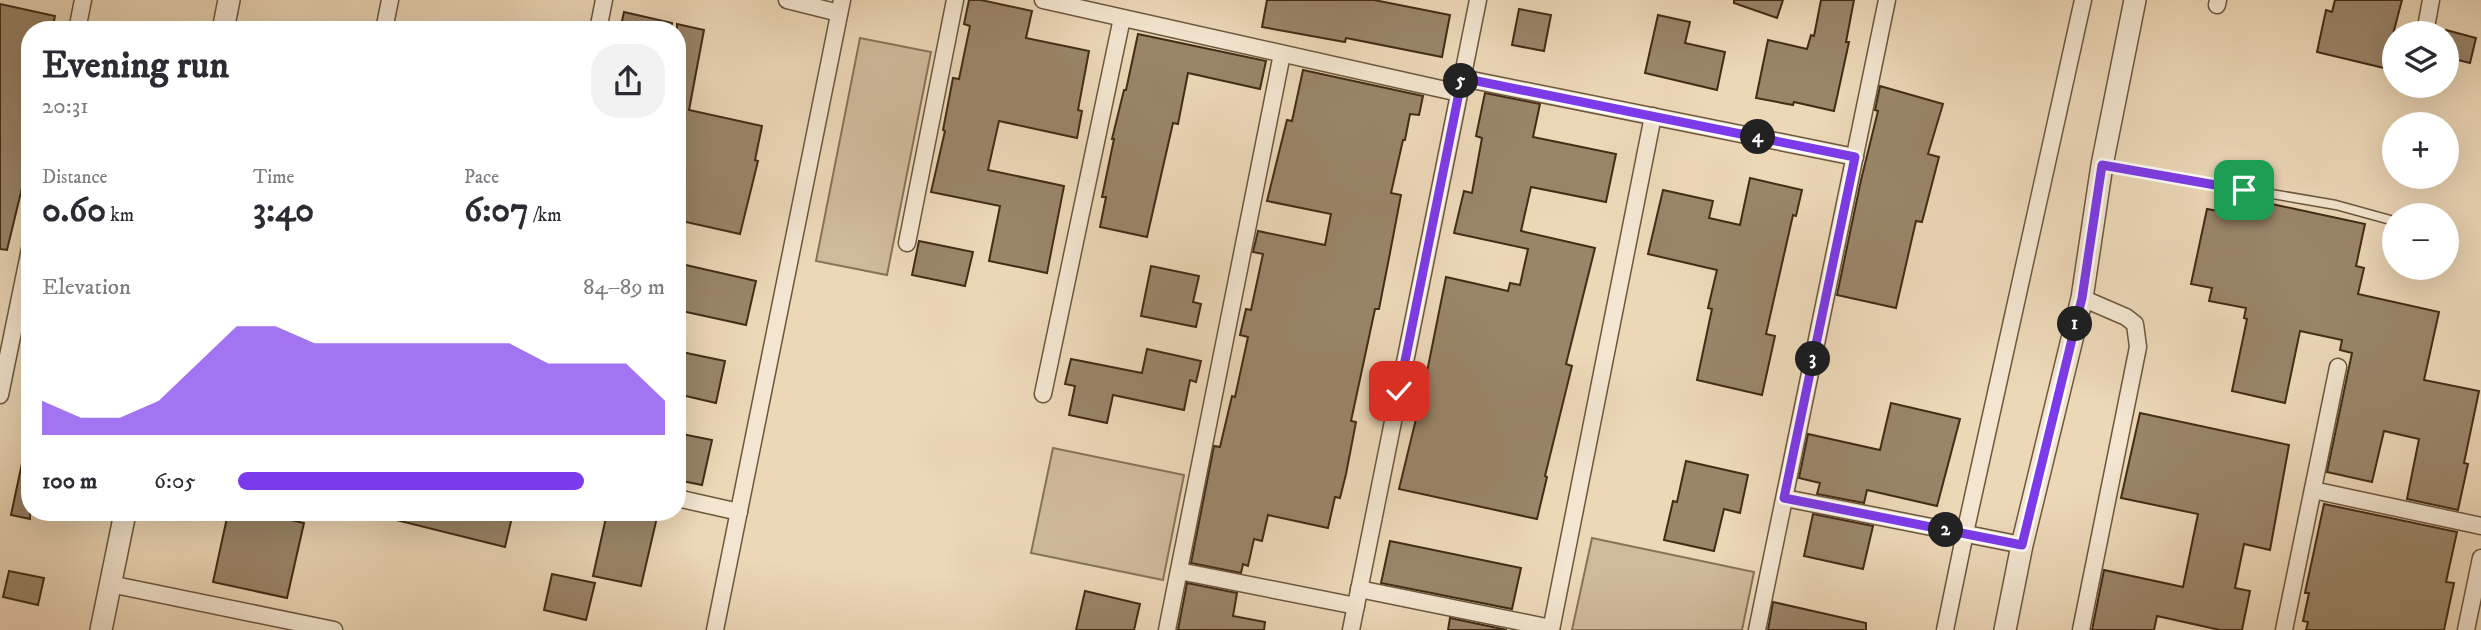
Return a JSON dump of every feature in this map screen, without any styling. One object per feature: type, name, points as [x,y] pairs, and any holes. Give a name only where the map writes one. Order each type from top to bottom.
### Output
[{"type":"street","points":[[79,21],[83,0]]},
{"type":"street","points":[[225,21],[229,0]]},
{"type":"street","points":[[386,21],[390,0]]},
{"type":"street","points":[[600,21],[604,0]]},
{"type":"street","points":[[715,630],[841,7],[786,0]]},
{"type":"street","points":[[907,243],[955,0]]},
{"type":"street","points":[[1043,0],[1282,54],[1653,116],[1855,157]]},
{"type":"street","points":[[1351,630],[1478,0]]},
{"type":"street","points":[[1757,630],[1887,0]]},
{"type":"street","points":[[1945,630],[2083,0]]},
{"type":"street","points":[[2005,630],[2022,545],[2082,298],[2102,165],[2135,0]]},
{"type":"street","points":[[2427,21],[2431,0]]},
{"type":"street","points":[[1043,394],[1122,18]]},
{"type":"street","points":[[1167,630],[1282,54]]},
{"type":"street","points":[[1359,589],[1551,629],[1653,116]]},
{"type":"street","points":[[0,394],[7,324],[21,278]]},
{"type":"street","points":[[2081,630],[2138,347],[2135,324],[2126,317],[2082,298]]},
{"type":"street","points":[[2284,630],[2338,367]]},
{"type":"street","points":[[2314,490],[2481,526]]},
{"type":"street","points":[[1784,498],[2022,545]]},
{"type":"street","points":[[686,500],[739,512]]},
{"type":"street","points":[[101,630],[123,521]]},
{"type":"street","points":[[2466,630],[2481,558]]},
{"type":"street","points":[[1179,570],[1356,606]]},
{"type":"street","points":[[110,584],[334,630]]},
{"type":"lane","points":[[2102,165],[2336,205],[2382,218]]},
{"type":"shaded area","points":[[860,38],[931,52],[887,275],[816,261]]},
{"type":"shaded area","points":[[1053,448],[1184,475],[1163,580],[1031,553]]},
{"type":"shaded area","points":[[1592,538],[1754,572],[1742,630],[1572,630]]},
{"type":"building","points":[[969,0],[1032,11],[1026,38],[1089,51],[1078,110],[1082,111],[1077,138],[999,121],[988,170],[1064,186],[1047,273],[989,261],[1000,206],[931,192],[945,131],[943,130],[953,78],[959,79],[970,26],[964,24]]},
{"type":"building","points":[[1267,0],[1374,0],[1450,15],[1442,57],[1346,38],[1345,42],[1262,27]]},
{"type":"building","points":[[1734,0],[1783,0],[1777,18],[1734,3]]},
{"type":"building","points":[[1821,0],[1854,0],[1846,42],[1849,42],[1834,111],[1794,102],[1793,105],[1756,98],[1768,40],[1807,49],[1811,35],[1814,36]]},
{"type":"building","points":[[2335,0],[2402,0],[2396,21],[2382,21],[2382,68],[2317,52],[2326,10],[2332,12]]},
{"type":"building","points":[[0,4],[55,16],[54,21],[21,21],[21,192],[7,250],[0,249]]},
{"type":"building","points":[[1519,9],[1551,15],[1544,51],[1512,45]]},
{"type":"building","points":[[624,12],[663,21],[622,21]]},
{"type":"building","points":[[1658,15],[1690,22],[1685,43],[1725,52],[1717,90],[1645,73]]},
{"type":"building","points":[[686,26],[704,30],[689,110],[762,126],[755,160],[758,161],[740,234],[686,222]]},
{"type":"building","points":[[2459,33],[2476,38],[2470,63],[2459,60]]},
{"type":"building","points":[[1138,34],[1266,61],[1260,89],[1188,73],[1178,124],[1173,123],[1147,237],[1100,227],[1112,139]]},
{"type":"building","points":[[1303,70],[1423,96],[1419,115],[1410,114],[1391,193],[1401,195],[1379,309],[1375,309],[1351,421],[1356,422],[1340,498],[1335,497],[1328,528],[1268,515],[1262,541],[1254,539],[1248,566],[1243,564],[1241,573],[1191,563],[1214,446],[1220,447],[1232,396],[1235,397],[1248,337],[1240,335],[1246,309],[1251,310],[1263,254],[1253,252],[1258,231],[1325,245],[1331,214],[1267,201],[1287,120],[1292,121]]},
{"type":"building","points":[[1880,86],[1943,104],[1928,154],[1939,157],[1922,222],[1916,221],[1896,308],[1837,295],[1878,111],[1875,110]]},
{"type":"building","points":[[1485,93],[1540,104],[1533,137],[1616,154],[1606,202],[1531,187],[1521,231],[1595,248],[1566,364],[1572,366],[1537,519],[1399,489],[1425,382],[1446,277],[1508,291],[1510,283],[1520,285],[1528,249],[1454,233],[1464,191],[1472,193],[1482,138],[1476,136]]},
{"type":"building","points":[[1750,178],[1802,190],[1796,216],[1793,215],[1766,334],[1775,336],[1762,395],[1697,380],[1717,270],[1648,254],[1663,190],[1713,201],[1709,218],[1740,225]]},
{"type":"building","points":[[2225,201],[2266,210],[2267,203],[2365,224],[2356,266],[2364,268],[2358,294],[2439,312],[2424,380],[2479,391],[2464,463],[2468,464],[2458,510],[2407,499],[2419,439],[2384,431],[2372,482],[2327,472],[2352,353],[2340,350],[2342,340],[2300,331],[2285,403],[2232,391],[2247,319],[2244,318],[2246,308],[2209,301],[2212,288],[2191,284],[2207,209],[2223,212]]},
{"type":"building","points":[[919,241],[973,252],[965,286],[912,275]]},
{"type":"building","points":[[686,265],[756,281],[746,325],[686,312]]},
{"type":"building","points":[[1151,266],[1199,276],[1193,302],[1201,304],[1196,327],[1141,316]]},
{"type":"building","points":[[1147,349],[1201,361],[1196,382],[1190,380],[1184,410],[1113,395],[1107,423],[1069,415],[1075,386],[1065,384],[1071,359],[1142,373]]},
{"type":"building","points":[[686,353],[725,361],[716,403],[686,396]]},
{"type":"building","points":[[1891,403],[1960,419],[1937,506],[1867,490],[1864,503],[1817,494],[1820,483],[1799,478],[1808,434],[1880,450]]},
{"type":"building","points":[[2140,413],[2289,445],[2270,550],[2244,544],[2235,588],[2250,591],[2242,630],[2220,630],[2157,616],[2154,630],[2092,630],[2104,570],[2183,587],[2198,514],[2121,498]]},
{"type":"building","points":[[686,435],[712,440],[702,485],[686,482]]},
{"type":"building","points":[[1686,461],[1748,475],[1740,513],[1724,509],[1714,551],[1664,540],[1673,501],[1677,502]]},
{"type":"building","points":[[21,468],[21,517],[11,515]]},
{"type":"building","points":[[2324,504],[2457,532],[2446,582],[2454,583],[2444,630],[2306,630],[2308,622],[2303,621],[2309,593],[2305,593]]},
{"type":"building","points":[[1813,514],[1873,526],[1863,569],[1804,556]]},
{"type":"building","points":[[226,521],[304,523],[287,598],[213,582]]},
{"type":"building","points":[[400,521],[511,521],[505,547]]},
{"type":"building","points":[[605,521],[656,521],[641,586],[593,576]]},
{"type":"building","points":[[1390,541],[1521,568],[1512,609],[1381,583]]},
{"type":"building","points":[[9,571],[44,578],[38,605],[3,597]]},
{"type":"building","points":[[552,574],[595,583],[586,620],[544,610]]},
{"type":"building","points":[[1187,583],[1237,593],[1233,616],[1265,622],[1264,630],[1178,630]]},
{"type":"building","points":[[1085,591],[1140,604],[1134,630],[1076,630]]},
{"type":"building","points":[[1773,602],[1866,623],[1866,630],[1768,630]]},
{"type":"building","points":[[1450,618],[1507,630],[1448,630]]},
{"type":"route","points":[[1399,391],[1462,78],[1855,157],[1784,498],[2022,545],[2082,298],[2102,165],[2244,190]]}]
